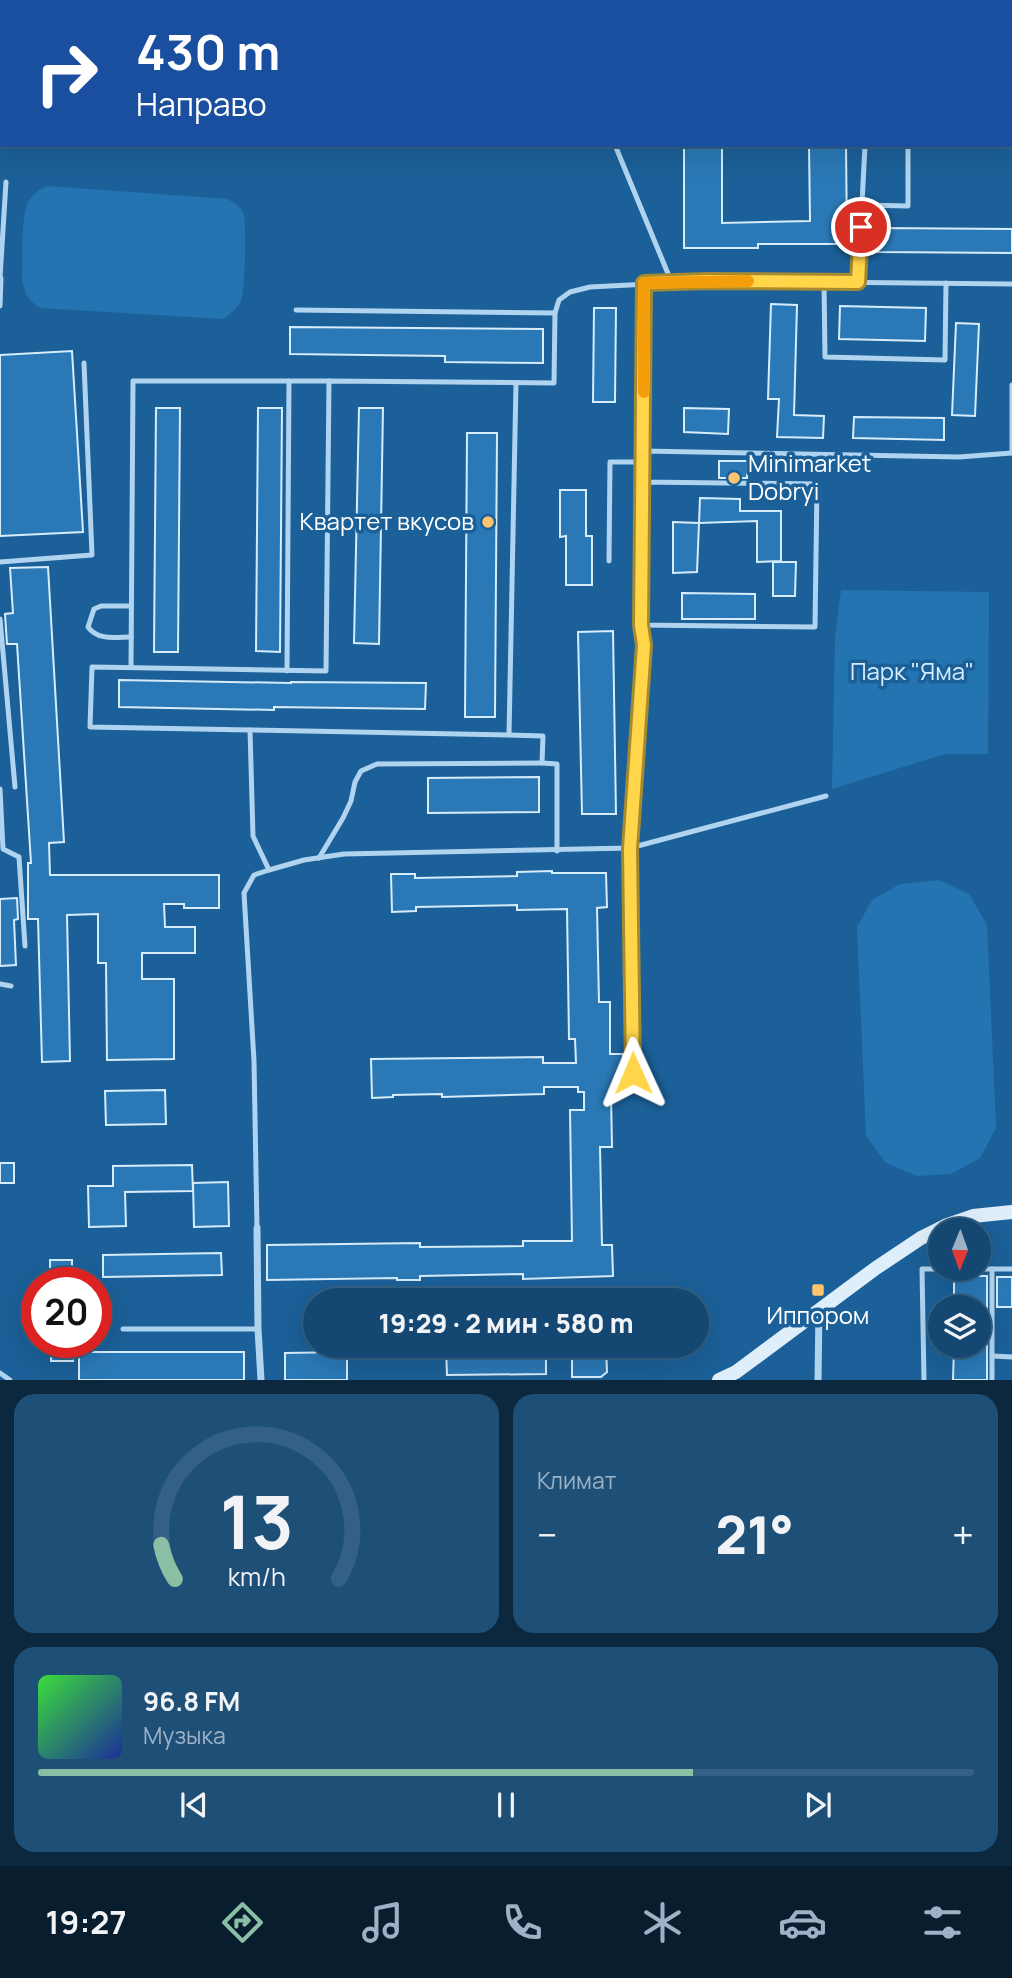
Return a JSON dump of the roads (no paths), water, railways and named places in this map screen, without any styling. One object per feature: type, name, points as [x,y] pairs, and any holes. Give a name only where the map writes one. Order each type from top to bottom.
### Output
[{"type":"main road","points":[[719,1380],[736,1371],[876,1268],[938,1229],[973,1216],[1012,1212]]},
{"type":"street","points":[[257,1228],[261,1380]]},
{"type":"street","points":[[818,1380],[819,1311]]},
{"type":"lane","points":[[616,147],[671,282]]},
{"type":"lane","points":[[858,282],[865,147]]},
{"type":"lane","points":[[862,205],[908,206],[908,147]]},
{"type":"lane","points":[[0,306],[6,182]]},
{"type":"lane","points":[[131,667],[133,380],[554,383],[555,313],[559,300],[570,292],[590,287],[671,282],[1012,284]]},
{"type":"lane","points":[[824,282],[825,357],[944,360],[946,283]]},
{"type":"lane","points":[[633,1073],[630,849],[644,645],[641,625],[644,283]]},
{"type":"lane","points":[[296,310],[555,313]]},
{"type":"lane","points":[[0,562],[92,555],[84,363]]},
{"type":"lane","points":[[287,671],[289,381]]},
{"type":"lane","points":[[329,381],[326,671],[92,667],[90,727],[543,736],[542,764]]},
{"type":"lane","points":[[509,735],[516,383]]},
{"type":"lane","points":[[643,451],[959,457],[1012,453],[1012,385]]},
{"type":"lane","points":[[609,561],[610,461],[643,462]]},
{"type":"lane","points":[[641,625],[815,627],[817,484],[643,482]]},
{"type":"lane","points":[[131,606],[101,606],[94,609],[88,627],[92,633],[101,637],[131,637]]},
{"type":"lane","points":[[0,618],[15,787]]},
{"type":"lane","points":[[250,730],[253,836],[269,870]]},
{"type":"lane","points":[[319,858],[347,810],[361,771],[377,764],[557,764],[557,851]]},
{"type":"lane","points":[[0,789],[3,849],[19,857],[25,946]]},
{"type":"lane","points":[[257,1228],[254,1047],[244,893],[254,875],[344,854],[630,849],[826,796]]},
{"type":"lane","points":[[0,984],[11,986]]},
{"type":"lane","points":[[924,1380],[922,1269],[928,1269]]},
{"type":"lane","points":[[992,1380],[992,1269],[1012,1269]]},
{"type":"lane","points":[[122,1329],[258,1329]]},
{"type":"lane","points":[[992,1356],[1012,1357]]},
{"type":"lane","points":[[0,1373],[10,1380]]},
{"type":"place","name":"Minimarket Dobryi","points":[[734,478]]},
{"type":"place","name":"Квартет вкусов","points":[[488,522]]},
{"type":"place","name":"Иппором","points":[[818,1290]]},
{"type":"park label","name":"Парк \"Яма\"","points":[[912,672]]}]
